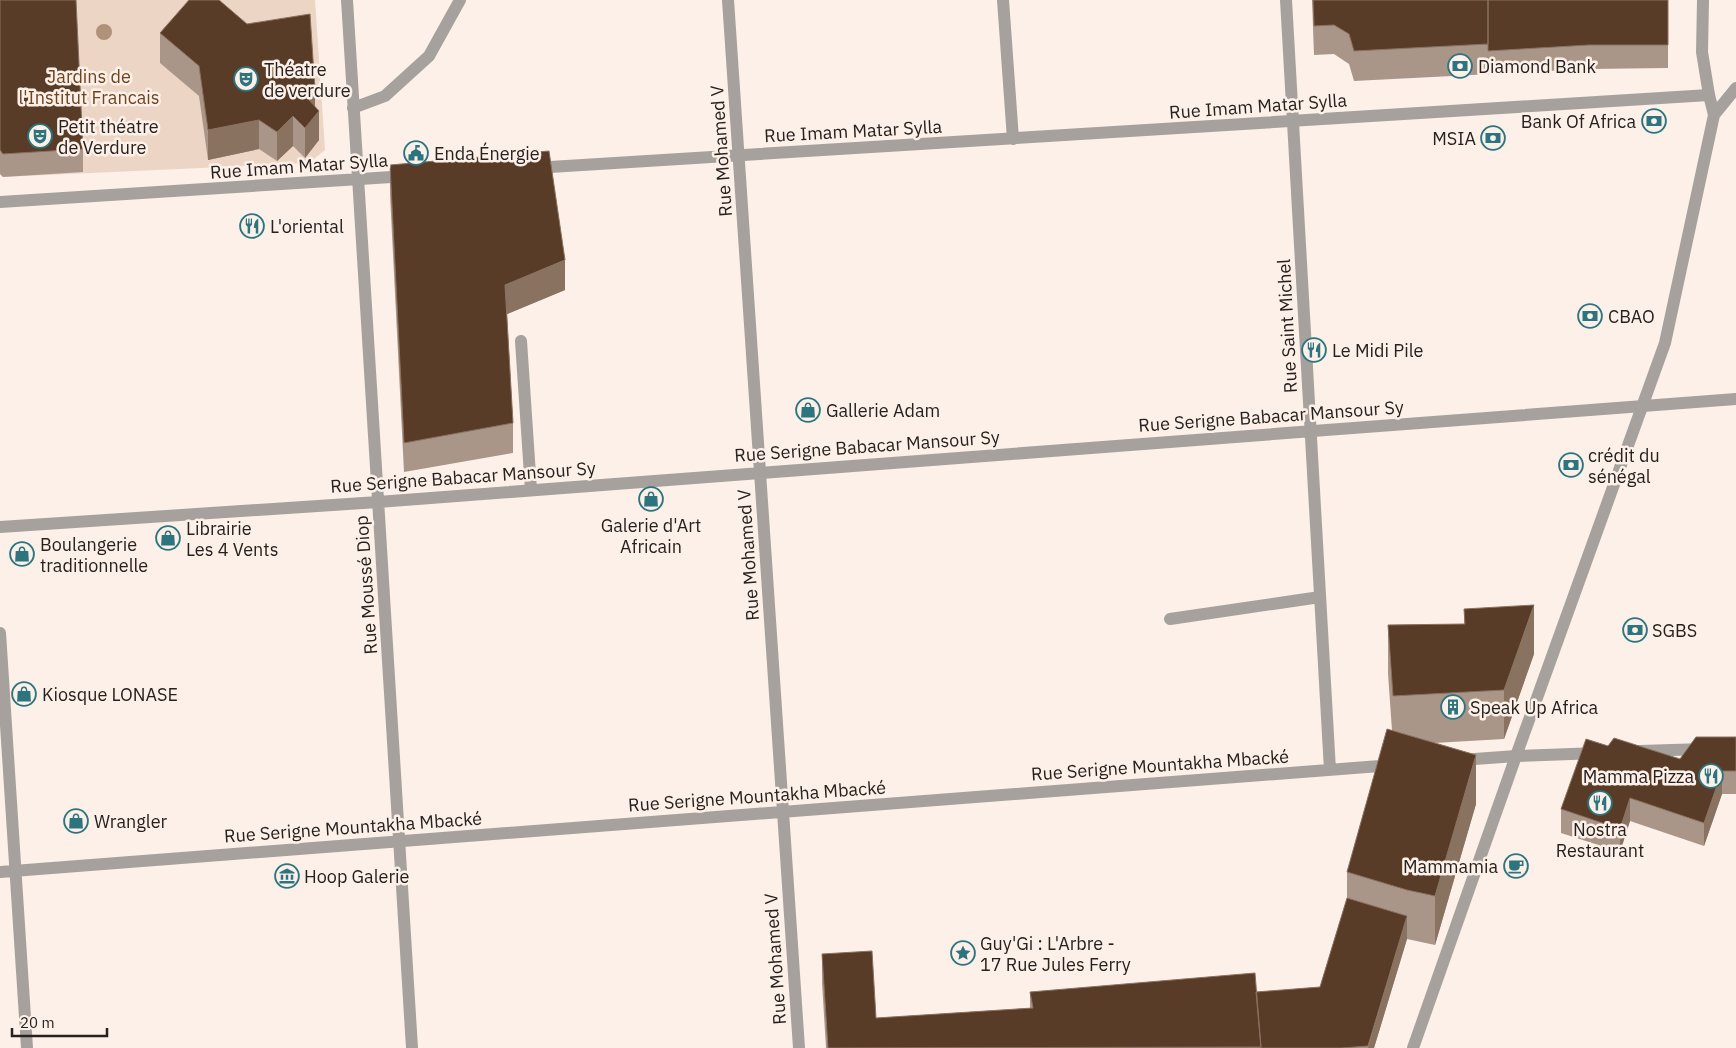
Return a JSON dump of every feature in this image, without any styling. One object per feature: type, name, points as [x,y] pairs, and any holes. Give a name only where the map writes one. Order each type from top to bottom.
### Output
[{"type":"street","name":"Rue Moussé Diop","points":[[347,0],[412,1048]]},
{"type":"street","points":[[354,108],[385,96],[429,56],[460,0]]},
{"type":"street","name":"Rue Mohamed V","points":[[728,0],[799,1048]]},
{"type":"street","points":[[1003,0],[1013,139]]},
{"type":"street","name":"Rue Saint Michel","points":[[1286,0],[1330,770]]},
{"type":"street","points":[[1413,1048],[1665,344],[1714,115],[1702,52],[1703,0]]},
{"type":"street","points":[[1714,115],[1736,88]]},
{"type":"street","name":"Rue Imam Matar Sylla","points":[[524,169],[1709,95]]},
{"type":"street","name":"Rue Imam Matar Sylla","points":[[0,202],[417,176]]},
{"type":"street","points":[[521,341],[531,490]]},
{"type":"street","name":"Rue Serigne Babacar Mansour Sy","points":[[0,527],[378,502],[1310,430],[1736,400]]},
{"type":"street","points":[[1170,619],[1320,597]]},
{"type":"street","points":[[0,634],[27,1048]]},
{"type":"street","points":[[1631,752],[1736,748]]},
{"type":"street","points":[[1447,761],[1612,752]]},
{"type":"street","name":"Rue Serigne Mountakha Mbacké","points":[[0,872],[1408,764]]},
{"type":"green space","name":"Jardins de l'Institut Francais","points":[[0,0],[315,0],[325,150],[309,163],[3,177],[0,174]]},
{"type":"building","points":[[0,0],[76,0],[83,149],[3,154],[0,150]]},
{"type":"building","name":"Théatre de verdure","points":[[189,0],[219,0],[247,24],[310,14],[315,89],[309,100],[319,111],[305,128],[293,116],[277,132],[259,120],[208,130],[199,66],[160,33]]},
{"type":"building","points":[[1313,0],[1488,0],[1488,44],[1354,51],[1349,34],[1334,25],[1314,26]]},
{"type":"building","points":[[1488,0],[1668,0],[1668,45],[1589,45],[1488,51]]},
{"type":"building","points":[[549,151],[565,260],[505,285],[513,423],[404,443],[390,165]]},
{"type":"building","points":[[1534,605],[1504,690],[1393,696],[1388,625],[1465,624],[1464,609]]},
{"type":"building","points":[[1387,729],[1476,755],[1435,896],[1407,890],[1347,872]]},
{"type":"building","points":[[1696,737],[1736,737],[1736,771],[1722,771],[1704,823],[1630,798],[1620,829],[1561,809],[1586,739],[1608,746],[1614,738],[1680,759]]},
{"type":"building","points":[[1347,898],[1407,916],[1368,1046],[1261,1048],[1256,992],[1320,987]]},
{"type":"building","points":[[872,951],[876,1018],[1033,1008],[1030,992],[1255,973],[1261,1047],[828,1048],[822,954]]},
{"type":"place","name":"Diamond Bank","points":[[1460,66]]},
{"type":"place","name":"Théatre de verdure","points":[[246,79]]},
{"type":"place","name":"Bank Of Africa","points":[[1654,121]]},
{"type":"place","name":"Petit théatre de Verdure","points":[[40,136]]},
{"type":"place","name":"MSIA","points":[[1493,138]]},
{"type":"place","name":"Enda Énergie","points":[[416,153]]},
{"type":"place","name":"L'oriental","points":[[252,226]]},
{"type":"place","name":"CBAO","points":[[1590,316]]},
{"type":"place","name":"Le Midi Pile","points":[[1314,350]]},
{"type":"place","name":"Gallerie Adam","points":[[808,410]]},
{"type":"place","name":"crédit du sénégal","points":[[1571,465]]},
{"type":"place","name":"Galerie d'Art Africain","points":[[651,499]]},
{"type":"place","name":"Librairie Les 4 Vents","points":[[168,538]]},
{"type":"place","name":"Boulangerie traditionnelle","points":[[22,554]]},
{"type":"place","name":"SGBS","points":[[1635,630]]},
{"type":"place","name":"Kiosque LONASE","points":[[24,694]]},
{"type":"place","name":"Speak Up Africa","points":[[1453,707]]},
{"type":"place","name":"Mamma Pizza","points":[[1711,776]]},
{"type":"place","name":"Nostra Restaurant","points":[[1600,803]]},
{"type":"place","name":"Wrangler","points":[[76,821]]},
{"type":"place","name":"Mammamia","points":[[1516,866]]},
{"type":"place","name":"Hoop Galerie","points":[[287,876]]},
{"type":"place","name":"Guy'Gi : L'Arbre - 17 Rue Jules Ferry","points":[[963,953]]}]
